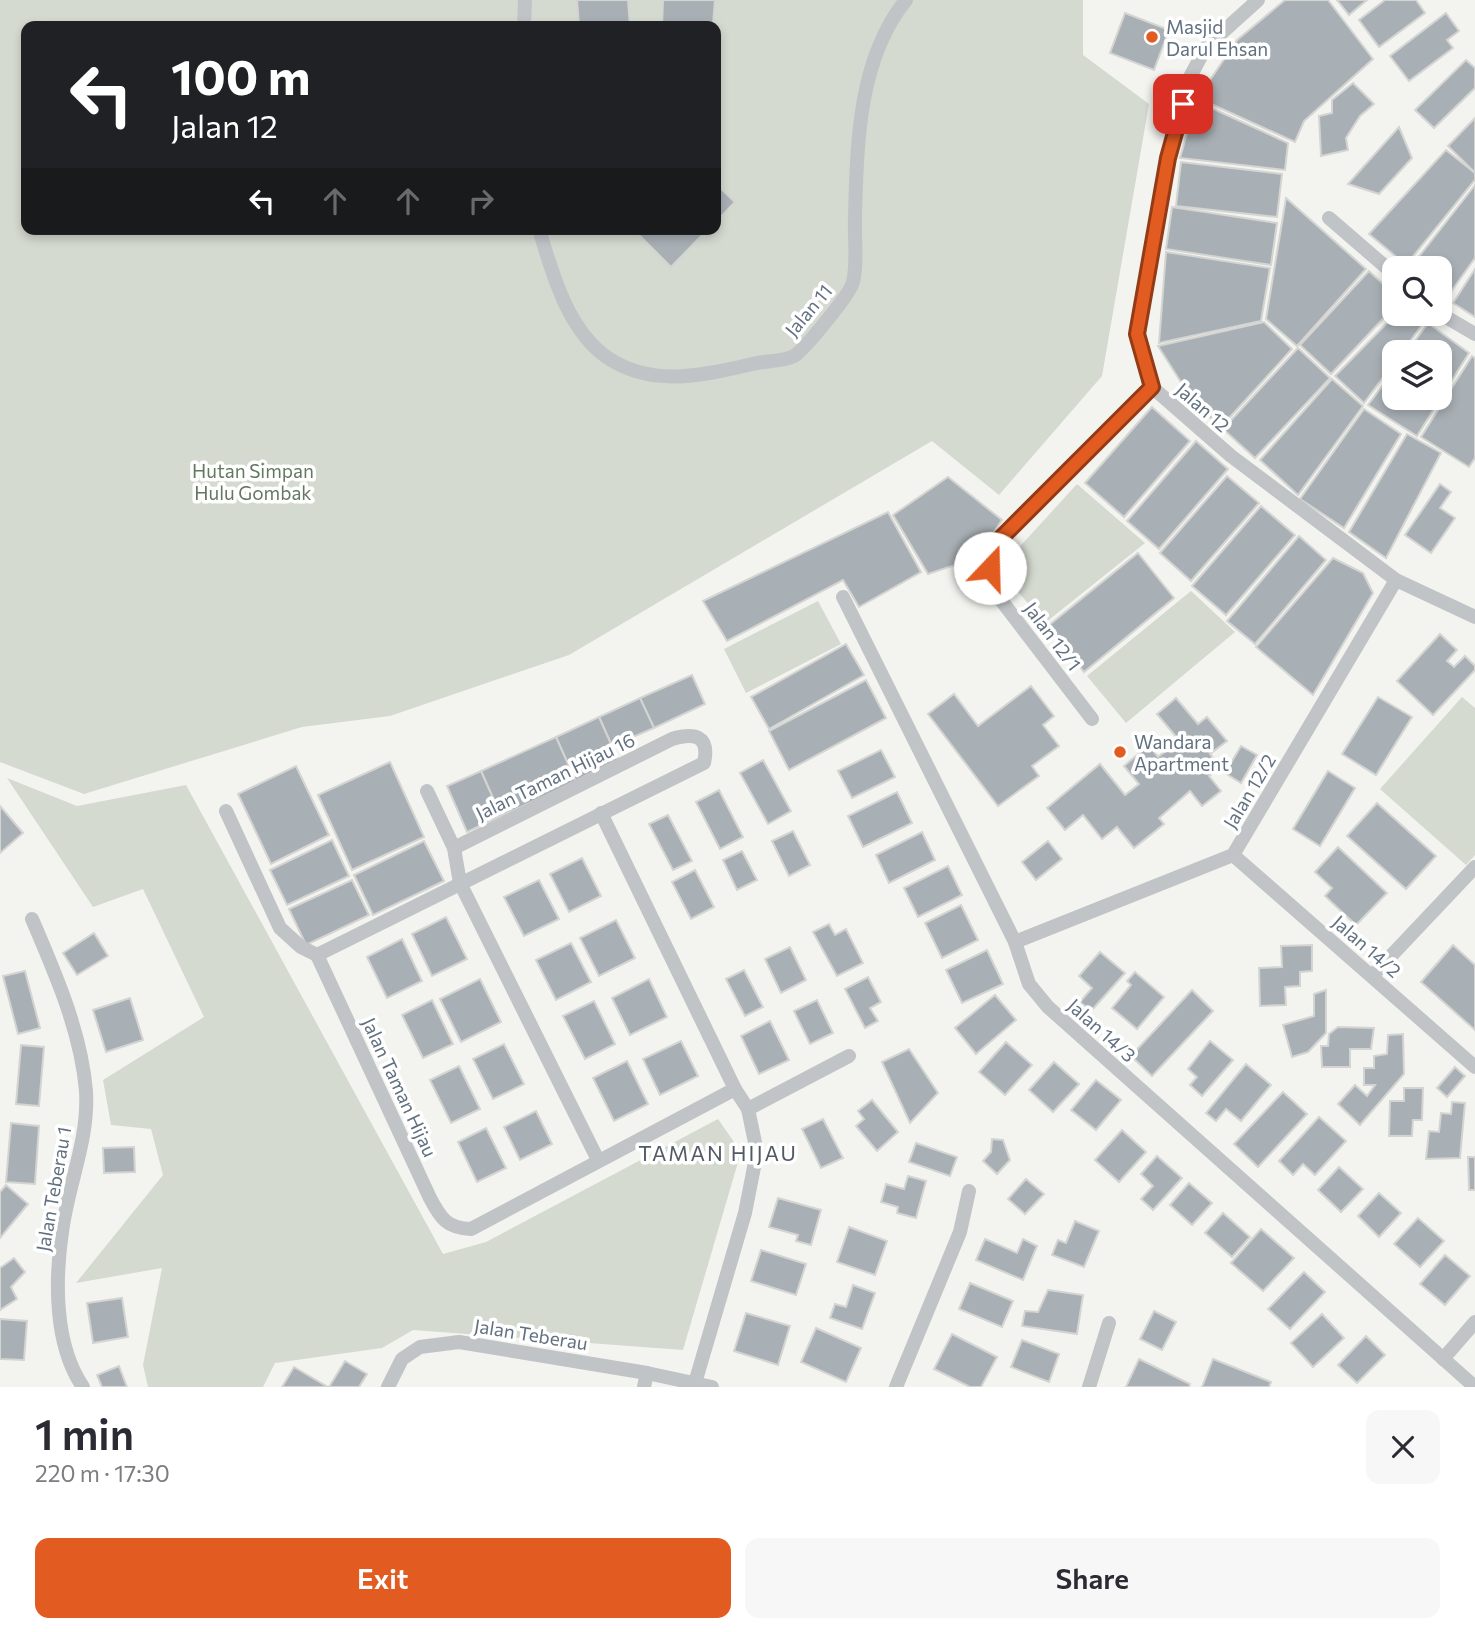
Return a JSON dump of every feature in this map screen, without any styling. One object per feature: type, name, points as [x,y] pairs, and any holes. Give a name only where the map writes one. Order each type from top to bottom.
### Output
[{"type":"street","points":[[524,21],[525,0]]},
{"type":"street","name":"Jalan 11","points":[[541,235],[550,266],[582,333],[608,358],[645,376],[690,377],[794,356],[843,303],[853,283],[855,208],[864,94],[876,47],[906,0]]},
{"type":"street","name":"Jalan 12","points":[[1258,0],[1206,47],[1190,77],[1168,158],[1137,334],[1152,387],[1231,456],[1396,580],[1475,617]]},
{"type":"street","points":[[1329,218],[1382,264]]},
{"type":"street","points":[[1452,321],[1475,334]]},
{"type":"street","name":"Jalan 12/1","points":[[1092,719],[994,591],[990,568],[1001,538],[1152,387]]},
{"type":"street","name":"Jalan 12/2","points":[[1015,942],[1233,855],[1396,580]]},
{"type":"street","name":"Jalan 14/3","points":[[843,597],[1015,942],[1029,984],[1048,1007],[1475,1387]]},
{"type":"street","name":"Jalan Taman Hijau 16","points":[[454,848],[672,739],[695,736],[704,741],[707,751],[704,763],[601,813]]},
{"type":"street","points":[[427,791],[454,848],[460,883],[598,1160]]},
{"type":"street","points":[[226,811],[280,928],[301,947],[317,955],[601,813],[735,1089],[748,1109],[757,1152],[744,1213],[695,1383]]},
{"type":"street","name":"Jalan 14/2","points":[[1233,855],[1475,1067]]},
{"type":"street","points":[[1372,976],[1475,867]]},
{"type":"street","name":"Jalan Teberau 1","points":[[32,919],[79,1043],[86,1092],[83,1142],[62,1231],[58,1300],[65,1343],[76,1376],[83,1387]]},
{"type":"street","name":"Jalan Taman Hijau","points":[[317,955],[442,1220],[454,1228],[471,1229],[735,1089]]},
{"type":"street","points":[[748,1109],[849,1056]]},
{"type":"street","points":[[896,1387],[960,1232],[970,1191]]},
{"type":"street","points":[[1443,1359],[1475,1322]]},
{"type":"street","points":[[1089,1387],[1109,1323]]},
{"type":"street","name":"Jalan Teberau","points":[[388,1387],[402,1359],[420,1346],[458,1342],[645,1380],[695,1383],[712,1387]]},
{"type":"green space","name":"Hutan Simpan Hulu Gombak","points":[[0,0],[1083,0],[1083,55],[1149,104],[1102,376],[999,495],[932,441],[569,655],[390,716],[302,727],[84,794],[0,762]]},
{"type":"green space","points":[[1077,484],[1145,543],[1045,623],[1006,578],[1004,564]]},
{"type":"green space","points":[[1191,591],[1235,632],[1126,723],[1087,676]]},
{"type":"green space","points":[[818,601],[841,644],[746,693],[724,649]]},
{"type":"green space","points":[[1462,697],[1475,708],[1475,855],[1466,865],[1380,789]]},
{"type":"green space","points":[[7,778],[77,806],[186,785],[443,1254],[486,1242],[718,1119],[741,1152],[683,1350],[413,1330],[382,1348],[275,1363],[263,1387],[148,1387],[143,1365],[162,1268],[76,1283],[163,1175],[151,1129],[111,1125],[103,1080],[204,1017],[143,889],[93,907]]},
{"type":"building","points":[[577,0],[628,0],[630,21],[579,21]]},
{"type":"building","points":[[663,0],[715,0],[713,21],[662,21]]},
{"type":"building","points":[[1285,0],[1328,0],[1373,59],[1304,121],[1295,142],[1198,98],[1237,40]]},
{"type":"building","points":[[1337,0],[1367,0],[1349,15]]},
{"type":"building","points":[[1385,0],[1416,0],[1425,13],[1379,47],[1359,20]]},
{"type":"building","points":[[1125,13],[1169,30],[1154,70],[1110,53]]},
{"type":"building","points":[[1446,13],[1459,31],[1447,40],[1453,48],[1409,81],[1390,56]]},
{"type":"building","points":[[1466,60],[1475,68],[1475,88],[1434,128],[1415,110]]},
{"type":"building","points":[[1353,83],[1374,104],[1360,116],[1346,138],[1348,150],[1321,156],[1319,116],[1332,113],[1332,100]]},
{"type":"building","points":[[1196,101],[1288,143],[1285,170],[1180,158]]},
{"type":"building","points":[[1475,118],[1475,173],[1448,146]]},
{"type":"building","points":[[1399,127],[1412,158],[1379,194],[1348,184]]},
{"type":"building","points":[[1446,150],[1475,173],[1475,180],[1413,256],[1395,256],[1369,234]]},
{"type":"building","points":[[1181,162],[1282,174],[1277,217],[1176,206]]},
{"type":"building","points":[[1475,185],[1475,258],[1452,290],[1452,256],[1419,256]]},
{"type":"building","points":[[721,189],[735,202],[721,217]]},
{"type":"building","points":[[1286,198],[1366,269],[1297,346],[1266,319]]},
{"type":"building","points":[[1172,207],[1277,223],[1271,265],[1166,249]]},
{"type":"building","points":[[639,235],[702,235],[671,267]]},
{"type":"building","points":[[1166,252],[1270,268],[1261,321],[1159,343]]},
{"type":"building","points":[[1475,269],[1475,317],[1453,303]]},
{"type":"building","points":[[1369,271],[1382,283],[1382,320],[1331,374],[1300,345]]},
{"type":"building","points":[[1264,322],[1292,349],[1220,428],[1191,398],[1158,346]]},
{"type":"building","points":[[1384,326],[1421,326],[1411,340],[1382,340],[1382,379],[1364,403],[1335,376]]},
{"type":"building","points":[[1426,326],[1432,326],[1451,340],[1416,340]]},
{"type":"building","points":[[1452,341],[1469,353],[1452,380]]},
{"type":"building","points":[[1298,348],[1330,378],[1255,458],[1223,429]]},
{"type":"building","points":[[1472,356],[1475,358],[1475,458],[1469,467],[1421,437],[1438,410],[1452,410],[1452,388]]},
{"type":"building","points":[[1332,379],[1363,406],[1298,495],[1260,460]]},
{"type":"building","points":[[1382,386],[1382,410],[1433,410],[1417,436],[1368,405]]},
{"type":"building","points":[[1152,407],[1190,441],[1124,517],[1085,483]]},
{"type":"building","points":[[1364,409],[1401,434],[1344,528],[1300,499]]},
{"type":"building","points":[[1407,434],[1441,453],[1386,558],[1349,532]]},
{"type":"building","points":[[1196,441],[1228,469],[1159,549],[1127,521]]},
{"type":"building","points":[[1227,476],[1259,503],[1191,581],[1160,553]]},
{"type":"building","points":[[948,477],[1002,520],[976,558],[928,574],[893,515]]},
{"type":"building","points":[[1440,484],[1451,492],[1440,508],[1455,518],[1431,553],[1405,535]]},
{"type":"building","points":[[1261,506],[1295,535],[1226,615],[1192,586]]},
{"type":"building","points":[[888,512],[921,572],[859,607],[843,580],[727,641],[703,601]]},
{"type":"building","points":[[1299,536],[1326,560],[1255,644],[1227,621]]},
{"type":"building","points":[[1138,553],[1174,598],[1084,672],[1048,626]]},
{"type":"building","points":[[1333,558],[1363,573],[1373,593],[1313,695],[1256,647]]},
{"type":"building","points":[[1440,634],[1457,650],[1447,661],[1454,667],[1465,656],[1475,666],[1475,670],[1433,715],[1397,681]]},
{"type":"building","points":[[846,644],[864,675],[769,729],[751,697]]},
{"type":"building","points":[[692,675],[705,704],[654,728],[640,698]]},
{"type":"building","points":[[866,680],[886,718],[789,770],[769,731]]},
{"type":"building","points":[[1031,686],[1054,716],[1043,725],[1059,746],[1032,766],[1039,776],[998,806],[928,714],[954,694],[978,726]]},
{"type":"building","points":[[1378,697],[1412,717],[1376,775],[1342,754]]},
{"type":"building","points":[[640,698],[654,728],[612,746],[599,717]]},
{"type":"building","points":[[1176,698],[1198,724],[1207,717],[1227,741],[1210,754],[1221,767],[1209,776],[1221,791],[1202,806],[1190,791],[1159,818],[1164,824],[1134,848],[1117,827],[1102,839],[1083,815],[1065,830],[1047,808],[1100,764],[1125,795],[1139,784],[1124,766],[1149,745],[1158,757],[1179,740],[1157,714]]},
{"type":"building","points":[[599,717],[619,762],[576,782],[556,737]]},
{"type":"building","points":[[556,737],[576,782],[501,816],[481,771]]},
{"type":"building","points":[[1241,746],[1257,755],[1241,783],[1225,773]]},
{"type":"building","points":[[881,750],[895,777],[852,798],[838,771]]},
{"type":"building","points":[[763,760],[791,811],[768,824],[740,773]]},
{"type":"building","points":[[390,762],[424,837],[352,870],[318,795]]},
{"type":"building","points":[[296,766],[329,835],[271,864],[238,794]]},
{"type":"building","points":[[481,771],[501,816],[467,832],[447,786]]},
{"type":"building","points":[[1328,771],[1355,788],[1320,846],[1293,829]]},
{"type":"building","points":[[719,790],[743,837],[720,849],[696,802]]},
{"type":"building","points":[[897,792],[912,823],[863,847],[848,816]]},
{"type":"building","points":[[1377,803],[1436,856],[1406,889],[1347,836]]},
{"type":"building","points":[[0,806],[23,833],[0,853]]},
{"type":"building","points":[[668,815],[692,861],[673,870],[649,824]]},
{"type":"building","points":[[793,831],[810,865],[789,876],[772,841]]},
{"type":"building","points":[[922,832],[935,860],[889,883],[876,855]]},
{"type":"building","points":[[332,840],[349,876],[287,905],[270,870]]},
{"type":"building","points":[[424,841],[444,881],[373,915],[354,875]]},
{"type":"building","points":[[1048,841],[1062,859],[1036,880],[1022,862]]},
{"type":"building","points":[[1338,847],[1387,893],[1356,925],[1325,896],[1332,888],[1315,872]]},
{"type":"building","points":[[742,851],[757,880],[737,890],[723,860]]},
{"type":"building","points":[[582,858],[601,896],[569,912],[550,874]]},
{"type":"building","points":[[948,866],[962,895],[918,917],[904,888]]},
{"type":"building","points":[[695,870],[714,907],[691,919],[672,882]]},
{"type":"building","points":[[352,880],[369,915],[306,945],[289,909]]},
{"type":"building","points":[[539,880],[559,919],[524,936],[504,897]]},
{"type":"building","points":[[961,905],[978,940],[942,958],[925,923]]},
{"type":"building","points":[[446,917],[467,959],[432,976],[412,934]]},
{"type":"building","points":[[616,920],[635,958],[599,976],[580,938]]},
{"type":"building","points":[[829,924],[835,935],[846,929],[863,963],[837,976],[813,932]]},
{"type":"building","points":[[94,933],[108,956],[77,975],[63,953]]},
{"type":"building","points":[[402,939],[422,981],[387,998],[367,957]]},
{"type":"building","points":[[571,943],[591,982],[556,1000],[536,960]]},
{"type":"building","points":[[1312,945],[1312,971],[1300,972],[1300,986],[1285,987],[1286,1005],[1260,1006],[1259,968],[1282,967],[1281,946]]},
{"type":"building","points":[[1453,945],[1475,965],[1475,1030],[1421,982]]},
{"type":"building","points":[[790,947],[806,980],[781,993],[765,959]]},
{"type":"building","points":[[987,950],[1003,984],[962,1003],[946,970]]},
{"type":"building","points":[[1100,952],[1125,973],[1091,1011],[1080,1002],[1092,988],[1079,976]]},
{"type":"building","points":[[744,970],[763,1007],[745,1016],[726,979]]},
{"type":"building","points":[[25,971],[40,1028],[18,1034],[3,976]]},
{"type":"building","points":[[1135,972],[1164,997],[1137,1029],[1112,1008],[1131,985],[1127,981]]},
{"type":"building","points":[[868,977],[881,1002],[870,1008],[878,1021],[865,1028],[845,989]]},
{"type":"building","points":[[480,979],[501,1022],[461,1042],[440,999]]},
{"type":"building","points":[[649,979],[667,1017],[630,1035],[612,998]]},
{"type":"building","points":[[1192,990],[1213,1011],[1152,1076],[1131,1056]]},
{"type":"building","points":[[1326,990],[1326,1033],[1308,1052],[1292,1057],[1283,1025],[1314,1016],[1314,994]]},
{"type":"building","points":[[995,995],[1016,1020],[976,1054],[955,1028]]},
{"type":"building","points":[[130,998],[143,1040],[106,1052],[93,1010]]},
{"type":"building","points":[[432,1000],[453,1044],[423,1058],[402,1015]]},
{"type":"building","points":[[817,1000],[833,1033],[810,1044],[794,1011]]},
{"type":"building","points":[[594,1001],[615,1044],[585,1059],[563,1016]]},
{"type":"building","points":[[770,1021],[789,1060],[759,1074],[741,1036]]},
{"type":"building","points":[[1338,1027],[1374,1028],[1371,1049],[1350,1049],[1350,1067],[1322,1067],[1321,1046],[1328,1046],[1329,1034]]},
{"type":"building","points":[[1403,1034],[1404,1074],[1360,1125],[1338,1104],[1355,1085],[1367,1096],[1375,1085],[1364,1085],[1364,1068],[1374,1068],[1374,1056],[1387,1054],[1388,1035]]},
{"type":"building","points":[[681,1041],[698,1076],[660,1095],[643,1059]]},
{"type":"building","points":[[1210,1041],[1233,1060],[1202,1096],[1190,1085],[1197,1077],[1188,1069]]},
{"type":"building","points":[[1006,1042],[1032,1065],[1005,1095],[979,1072]]},
{"type":"building","points":[[504,1044],[524,1084],[493,1099],[473,1059]]},
{"type":"building","points":[[21,1045],[44,1047],[39,1106],[16,1104]]},
{"type":"building","points":[[909,1049],[938,1093],[910,1123],[882,1062]]},
{"type":"building","points":[[627,1061],[648,1104],[614,1121],[593,1078]]},
{"type":"building","points":[[1054,1062],[1079,1084],[1053,1112],[1029,1090]]},
{"type":"building","points":[[1246,1064],[1271,1085],[1241,1121],[1226,1109],[1216,1121],[1206,1113]]},
{"type":"building","points":[[459,1066],[480,1109],[451,1123],[430,1080]]},
{"type":"building","points":[[1455,1067],[1465,1076],[1447,1097],[1437,1088]]},
{"type":"building","points":[[1096,1080],[1121,1100],[1096,1130],[1071,1110]]},
{"type":"building","points":[[1404,1088],[1423,1088],[1422,1120],[1413,1120],[1412,1136],[1389,1136],[1390,1101],[1404,1101]]},
{"type":"building","points":[[1283,1092],[1307,1114],[1258,1167],[1234,1144]]},
{"type":"building","points":[[872,1100],[898,1132],[877,1151],[856,1126],[864,1119],[858,1111]]},
{"type":"building","points":[[1452,1102],[1465,1103],[1460,1158],[1426,1159],[1429,1131],[1439,1132],[1441,1113],[1451,1114]]},
{"type":"building","points":[[536,1111],[552,1144],[520,1160],[504,1127]]},
{"type":"building","points":[[1319,1117],[1346,1141],[1315,1175],[1303,1164],[1293,1175],[1279,1161]]},
{"type":"building","points":[[823,1119],[843,1158],[821,1168],[802,1129]]},
{"type":"building","points":[[11,1123],[39,1126],[35,1184],[6,1182]]},
{"type":"building","points":[[486,1128],[506,1168],[477,1182],[458,1142]]},
{"type":"building","points":[[1122,1130],[1146,1152],[1119,1182],[1095,1160]]},
{"type":"building","points":[[992,1139],[1003,1140],[1010,1160],[997,1174],[983,1161],[991,1152]]},
{"type":"building","points":[[916,1143],[957,1157],[950,1176],[909,1162]]},
{"type":"building","points":[[134,1147],[135,1172],[104,1173],[103,1148]]},
{"type":"building","points":[[1157,1156],[1182,1178],[1153,1210],[1141,1199],[1153,1186],[1141,1174]]},
{"type":"building","points":[[1468,1157],[1475,1157],[1475,1190],[1469,1190]]},
{"type":"building","points":[[1339,1167],[1363,1189],[1341,1212],[1318,1190]]},
{"type":"building","points":[[908,1176],[926,1181],[916,1218],[897,1213],[898,1207],[881,1202],[886,1184],[904,1189]]},
{"type":"building","points":[[1026,1179],[1044,1194],[1025,1214],[1008,1199]]},
{"type":"building","points":[[1189,1183],[1212,1203],[1192,1225],[1170,1205]]},
{"type":"building","points":[[6,1185],[28,1204],[0,1238],[0,1192]]},
{"type":"building","points":[[1379,1193],[1401,1213],[1379,1237],[1358,1216]]},
{"type":"building","points":[[778,1198],[821,1210],[811,1245],[796,1241],[798,1235],[769,1227]]},
{"type":"building","points":[[1223,1213],[1250,1237],[1232,1257],[1205,1233]]},
{"type":"building","points":[[1418,1218],[1444,1241],[1420,1267],[1394,1244]]},
{"type":"building","points":[[1075,1221],[1099,1231],[1084,1267],[1052,1255],[1058,1240],[1066,1243]]},
{"type":"building","points":[[849,1227],[887,1241],[875,1275],[837,1262]]},
{"type":"building","points":[[1261,1229],[1294,1258],[1263,1291],[1231,1263]]},
{"type":"building","points":[[985,1239],[1017,1253],[1023,1239],[1037,1246],[1023,1280],[976,1260]]},
{"type":"building","points":[[761,1250],[806,1264],[796,1295],[751,1281]]},
{"type":"building","points":[[1445,1255],[1470,1276],[1445,1305],[1420,1284]]},
{"type":"building","points":[[14,1258],[25,1272],[11,1287],[17,1299],[0,1310],[0,1268]]},
{"type":"building","points":[[1304,1272],[1325,1292],[1290,1329],[1268,1309]]},
{"type":"building","points":[[970,1283],[1013,1301],[1002,1327],[959,1309]]},
{"type":"building","points":[[853,1285],[875,1293],[862,1329],[830,1318],[835,1304],[846,1307]]},
{"type":"building","points":[[1048,1290],[1083,1295],[1077,1334],[1022,1326],[1025,1311],[1038,1312]]},
{"type":"building","points":[[122,1298],[128,1337],[93,1343],[87,1303]]},
{"type":"building","points":[[1154,1311],[1176,1322],[1162,1350],[1140,1339]]},
{"type":"building","points":[[746,1313],[790,1326],[778,1365],[734,1351]]},
{"type":"building","points":[[1322,1314],[1344,1338],[1313,1367],[1291,1343]]},
{"type":"building","points":[[0,1319],[27,1321],[24,1360],[0,1359]]},
{"type":"building","points":[[816,1328],[861,1348],[846,1382],[801,1362]]},
{"type":"building","points":[[952,1334],[997,1357],[981,1387],[970,1387],[934,1369]]},
{"type":"building","points":[[1366,1336],[1385,1355],[1357,1383],[1338,1365]]},
{"type":"building","points":[[1022,1340],[1059,1354],[1049,1382],[1011,1367]]},
{"type":"building","points":[[1139,1359],[1190,1384],[1189,1387],[1126,1387]]},
{"type":"building","points":[[1213,1359],[1271,1382],[1269,1387],[1202,1387]]},
{"type":"building","points":[[345,1361],[367,1374],[359,1387],[329,1387]]},
{"type":"building","points":[[119,1366],[127,1387],[102,1387],[97,1375]]},
{"type":"building","points":[[294,1367],[328,1387],[282,1387]]},
{"type":"place","name":"Masjid Darul Ehsan","points":[[1152,37]]},
{"type":"place","name":"Wandara Apartment","points":[[1120,752]]},
{"type":"district","name":"TAMAN HIJAU","points":[[718,1152]]},
{"type":"route","points":[[990,568],[1001,538],[1152,387],[1137,334],[1168,158],[1183,104]]}]
